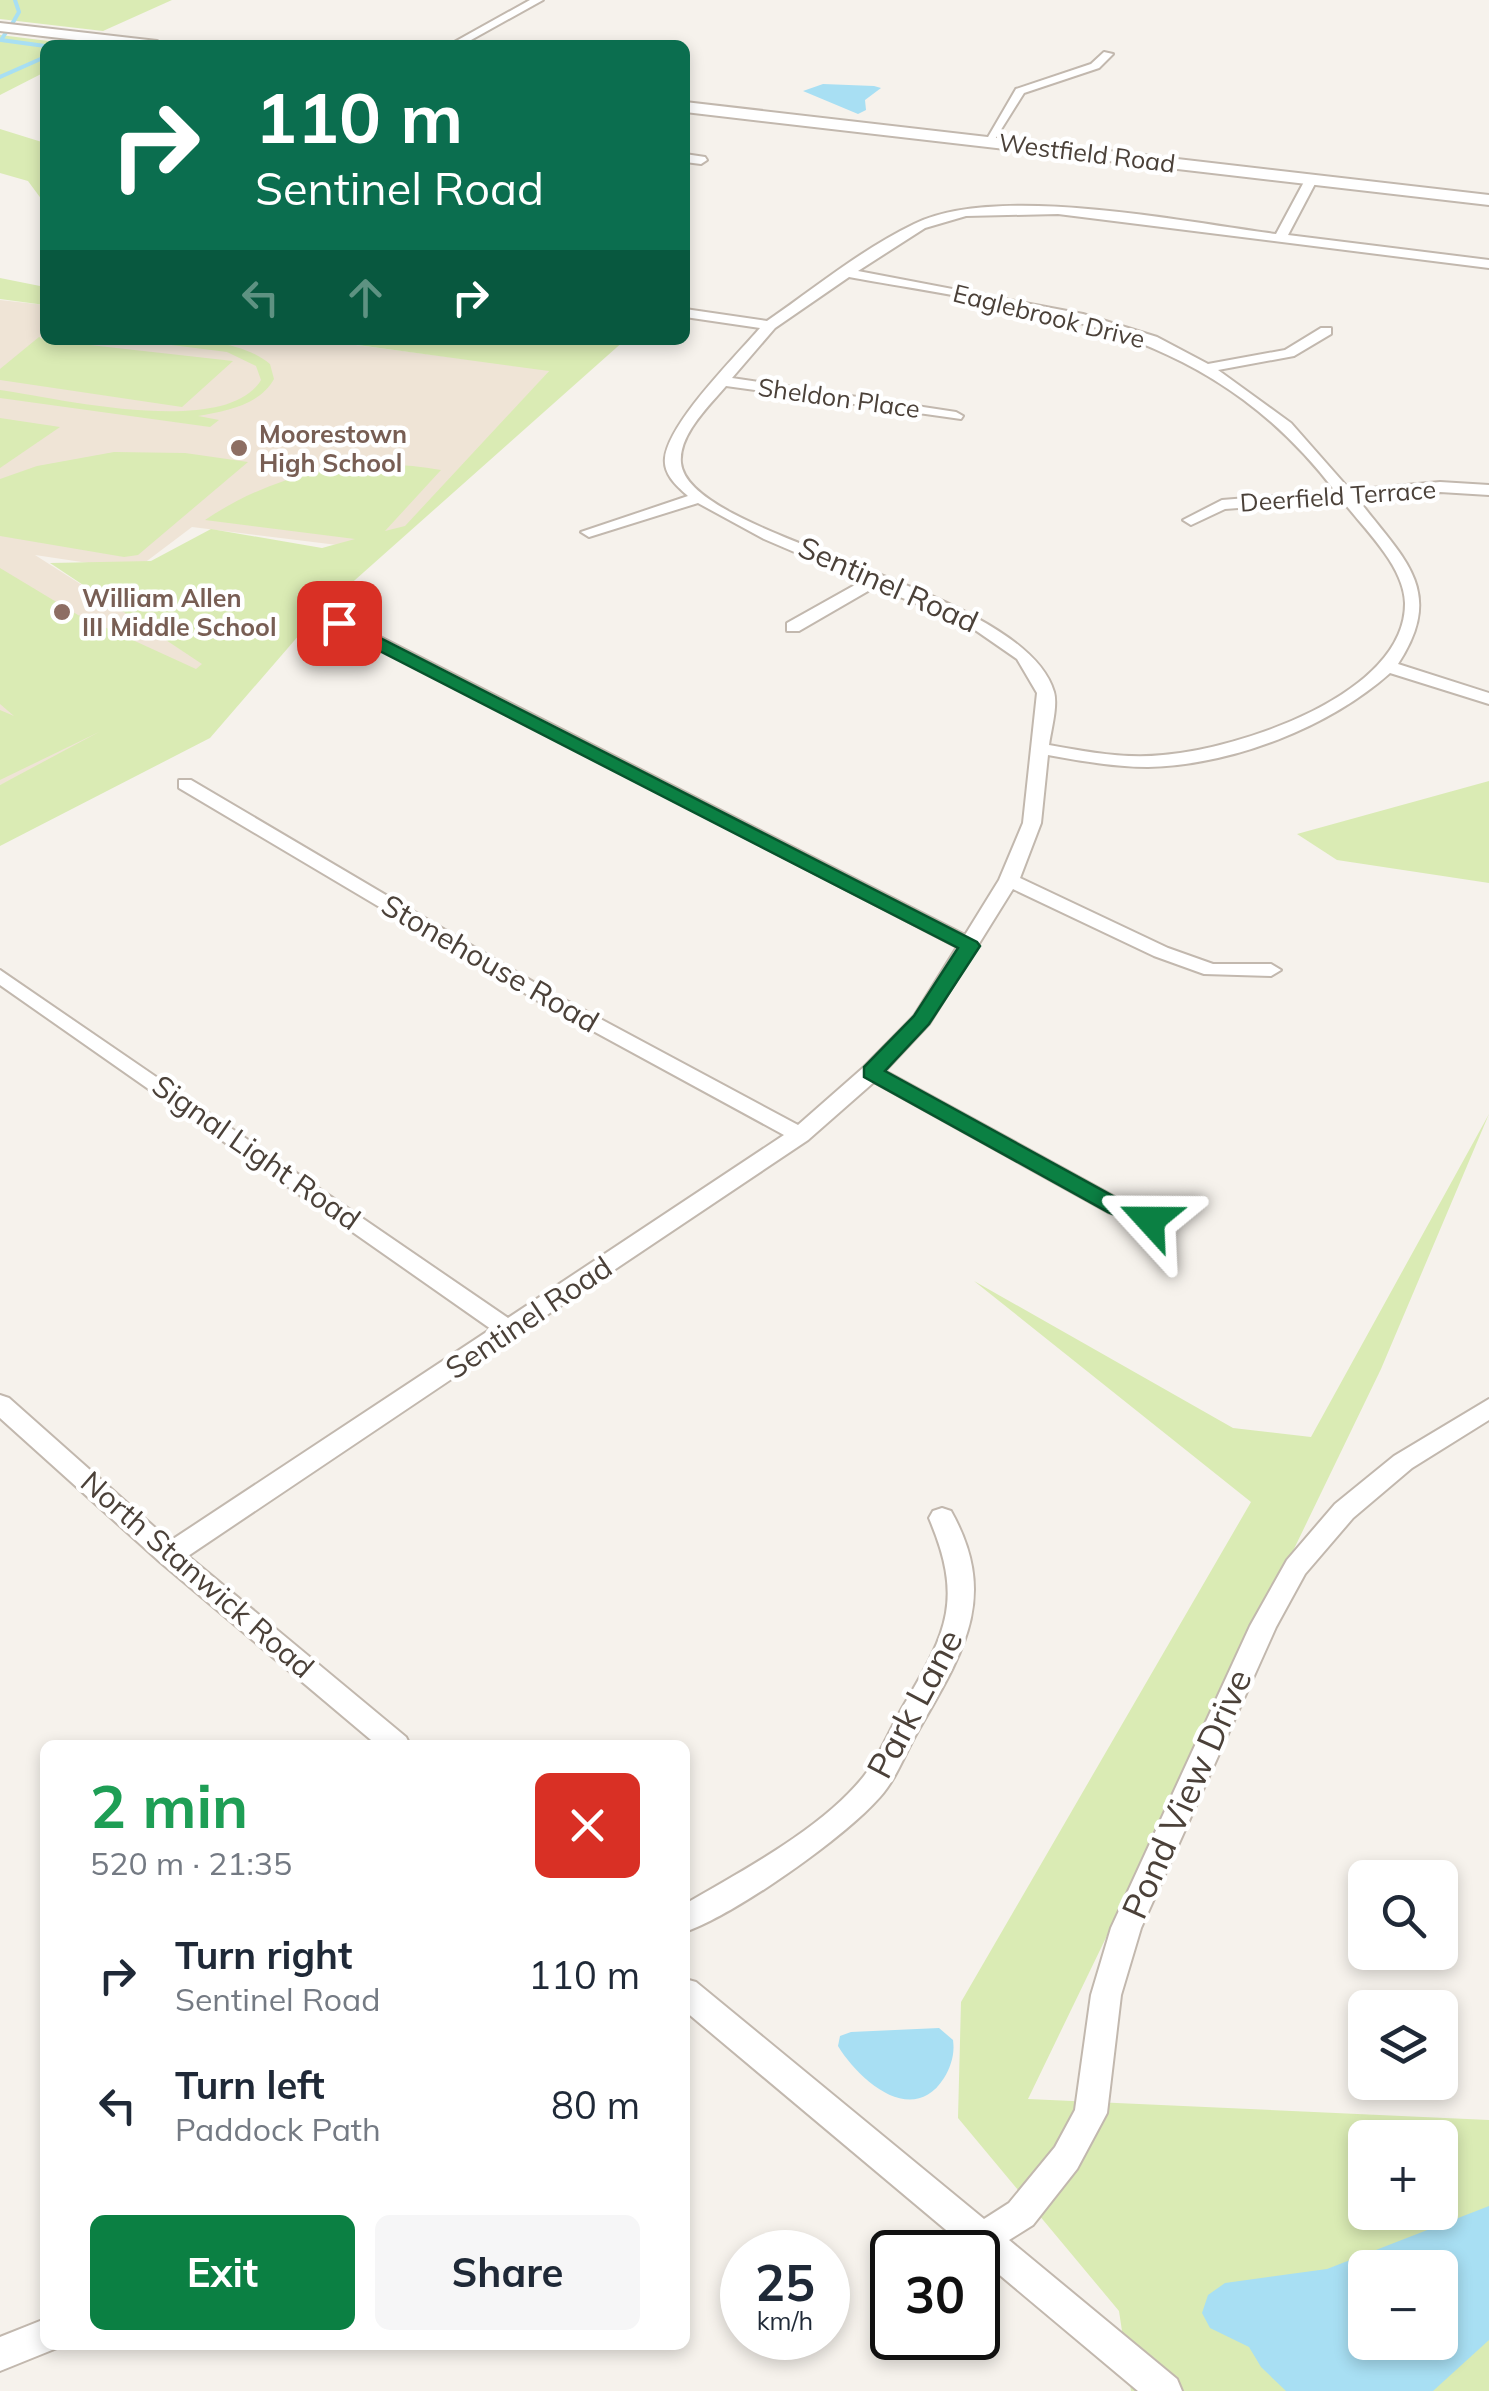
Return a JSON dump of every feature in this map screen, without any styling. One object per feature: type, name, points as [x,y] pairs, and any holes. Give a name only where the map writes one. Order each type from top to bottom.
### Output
[{"type":"street","points":[[463,40],[538,0]]},
{"type":"street","points":[[0,27],[113,40]]},
{"type":"street","points":[[988,142],[1020,91],[1095,66],[1108,54]]},
{"type":"street","name":"Westfield Road","points":[[690,108],[1489,200]]},
{"type":"street","points":[[690,159],[700,160]]},
{"type":"street","points":[[1281,236],[1311,180]]},
{"type":"street","name":"Sentinel Road","points":[[169,1555],[800,1135],[872,1072],[922,1020],[1009,880],[1032,823],[1043,749],[1046,693],[1024,656],[972,619],[754,527],[699,498],[678,479],[672,459],[688,423],[770,325],[921,225],[1000,208],[1058,210],[1489,264]]},
{"type":"street","name":"Eaglebrook Drive","points":[[848,272],[1104,324],[1152,340],[1204,369],[1293,431],[1399,566],[1412,594],[1410,635],[1389,667],[1329,709],[1230,747],[1151,761],[1043,749]]},
{"type":"street","points":[[690,314],[770,325]]},
{"type":"street","points":[[1204,369],[1289,353],[1326,330]]},
{"type":"street","name":"Sheldon Place","points":[[722,381],[956,416]]},
{"type":"street","name":"Deerfield Terrace","points":[[1191,520],[1222,504],[1440,487],[1489,490]]},
{"type":"street","points":[[589,532],[699,498]]},
{"type":"street","points":[[793,627],[878,578]]},
{"type":"street","points":[[339,623],[970,946]]},
{"type":"street","points":[[1389,667],[1489,698]]},
{"type":"street","name":"Stonehouse Road","points":[[186,784],[562,1007],[800,1135]]},
{"type":"street","points":[[1009,880],[1161,952],[1211,970],[1271,970]]},
{"type":"street","name":"Signal Light Road","points":[[0,976],[511,1330]]},
{"type":"street","points":[[872,1072],[1116,1207],[1150,1220]]},
{"type":"street","name":"North Stanwick Road","points":[[0,1404],[169,1555],[390,1740]]},
{"type":"street","name":"Pond View Drive","points":[[996,2230],[1021,2214],[1066,2158],[1091,2113],[1106,1996],[1126,1928],[1263,1626],[1296,1567],[1344,1511],[1403,1462],[1489,1408]]},
{"type":"street","name":"Park Lane","points":[[690,1916],[788,1859],[870,1790],[953,1644],[964,1606],[960,1552],[942,1518]]},
{"type":"street","points":[[690,1996],[974,2230]]},
{"type":"street","points":[[1000,2252],[1165,2391]]},
{"type":"street","points":[[0,2354],[40,2338]]},
{"type":"shaded area","name":"Moorestown High School","points":[[0,300],[40,304],[40,345],[355,345],[550,370],[386,551],[192,527],[135,570],[35,555],[215,670],[83,745],[0,785]]},
{"type":"green space","points":[[0,0],[172,0],[103,31],[0,19]]},
{"type":"green space","points":[[0,35],[40,40],[40,75],[0,95]]},
{"type":"green space","points":[[0,129],[40,141],[40,197],[28,181],[0,173]]},
{"type":"green space","points":[[0,278],[40,286],[40,304],[0,299]]},
{"type":"green space","points":[[39,337],[40,345],[90,345],[233,361],[182,407],[0,380],[0,369]]},
{"type":"green space","points":[[172,345],[226,345],[270,364],[274,379],[260,395],[230,409],[198,416],[219,420],[210,427],[0,398],[0,390],[139,410],[213,408],[242,398],[261,380],[256,366],[227,352]]},
{"type":"green space","points":[[358,345],[619,345],[319,612],[210,738],[0,846],[0,785],[99,732],[0,780],[0,710],[14,716],[0,704],[0,568],[78,615],[196,669],[202,664],[50,563],[151,561],[211,529],[322,548],[355,539],[205,520],[260,490],[318,472],[379,465],[441,470],[385,531],[405,526],[549,371]]},
{"type":"green space","points":[[0,418],[60,427],[0,468]]},
{"type":"green space","points":[[114,452],[185,453],[248,462],[138,555],[124,557],[0,536],[0,479],[37,466]]},
{"type":"green space","points":[[1489,781],[1489,883],[1337,860],[1297,834]]},
{"type":"green space","points":[[1489,1114],[1381,1369],[1028,2099],[1489,2120],[1489,2391],[1131,2391],[1119,2311],[958,2118],[961,2002],[1251,1502],[974,1281],[1233,1428],[1311,1437]]},
{"type":"water","points":[[823,84],[881,88],[865,100],[866,110],[858,114],[803,91]]},
{"type":"water","points":[[939,2028],[953,2040],[952,2060],[944,2078],[931,2092],[917,2099],[903,2099],[873,2085],[838,2046],[840,2036],[851,2032]]},
{"type":"water","points":[[1489,2206],[1489,2340],[1433,2391],[1286,2391],[1261,2367],[1249,2347],[1210,2328],[1202,2313],[1208,2295],[1225,2283],[1327,2269],[1348,2261],[1348,2360],[1458,2360],[1458,2250],[1376,2250],[1427,2230],[1458,2230],[1458,2218]]},
{"type":"waterway","points":[[12,24],[19,12],[15,0]]},
{"type":"waterway","points":[[7,31],[1,40],[40,45]]},
{"type":"waterway","points":[[0,77],[40,59]]},
{"type":"place","name":"Moorestown High School","points":[[239,448]]},
{"type":"place","name":"William Allen III Middle School","points":[[62,612]]},
{"type":"route","points":[[339,623],[970,946],[922,1020],[872,1072],[1116,1207],[1150,1220]]}]
